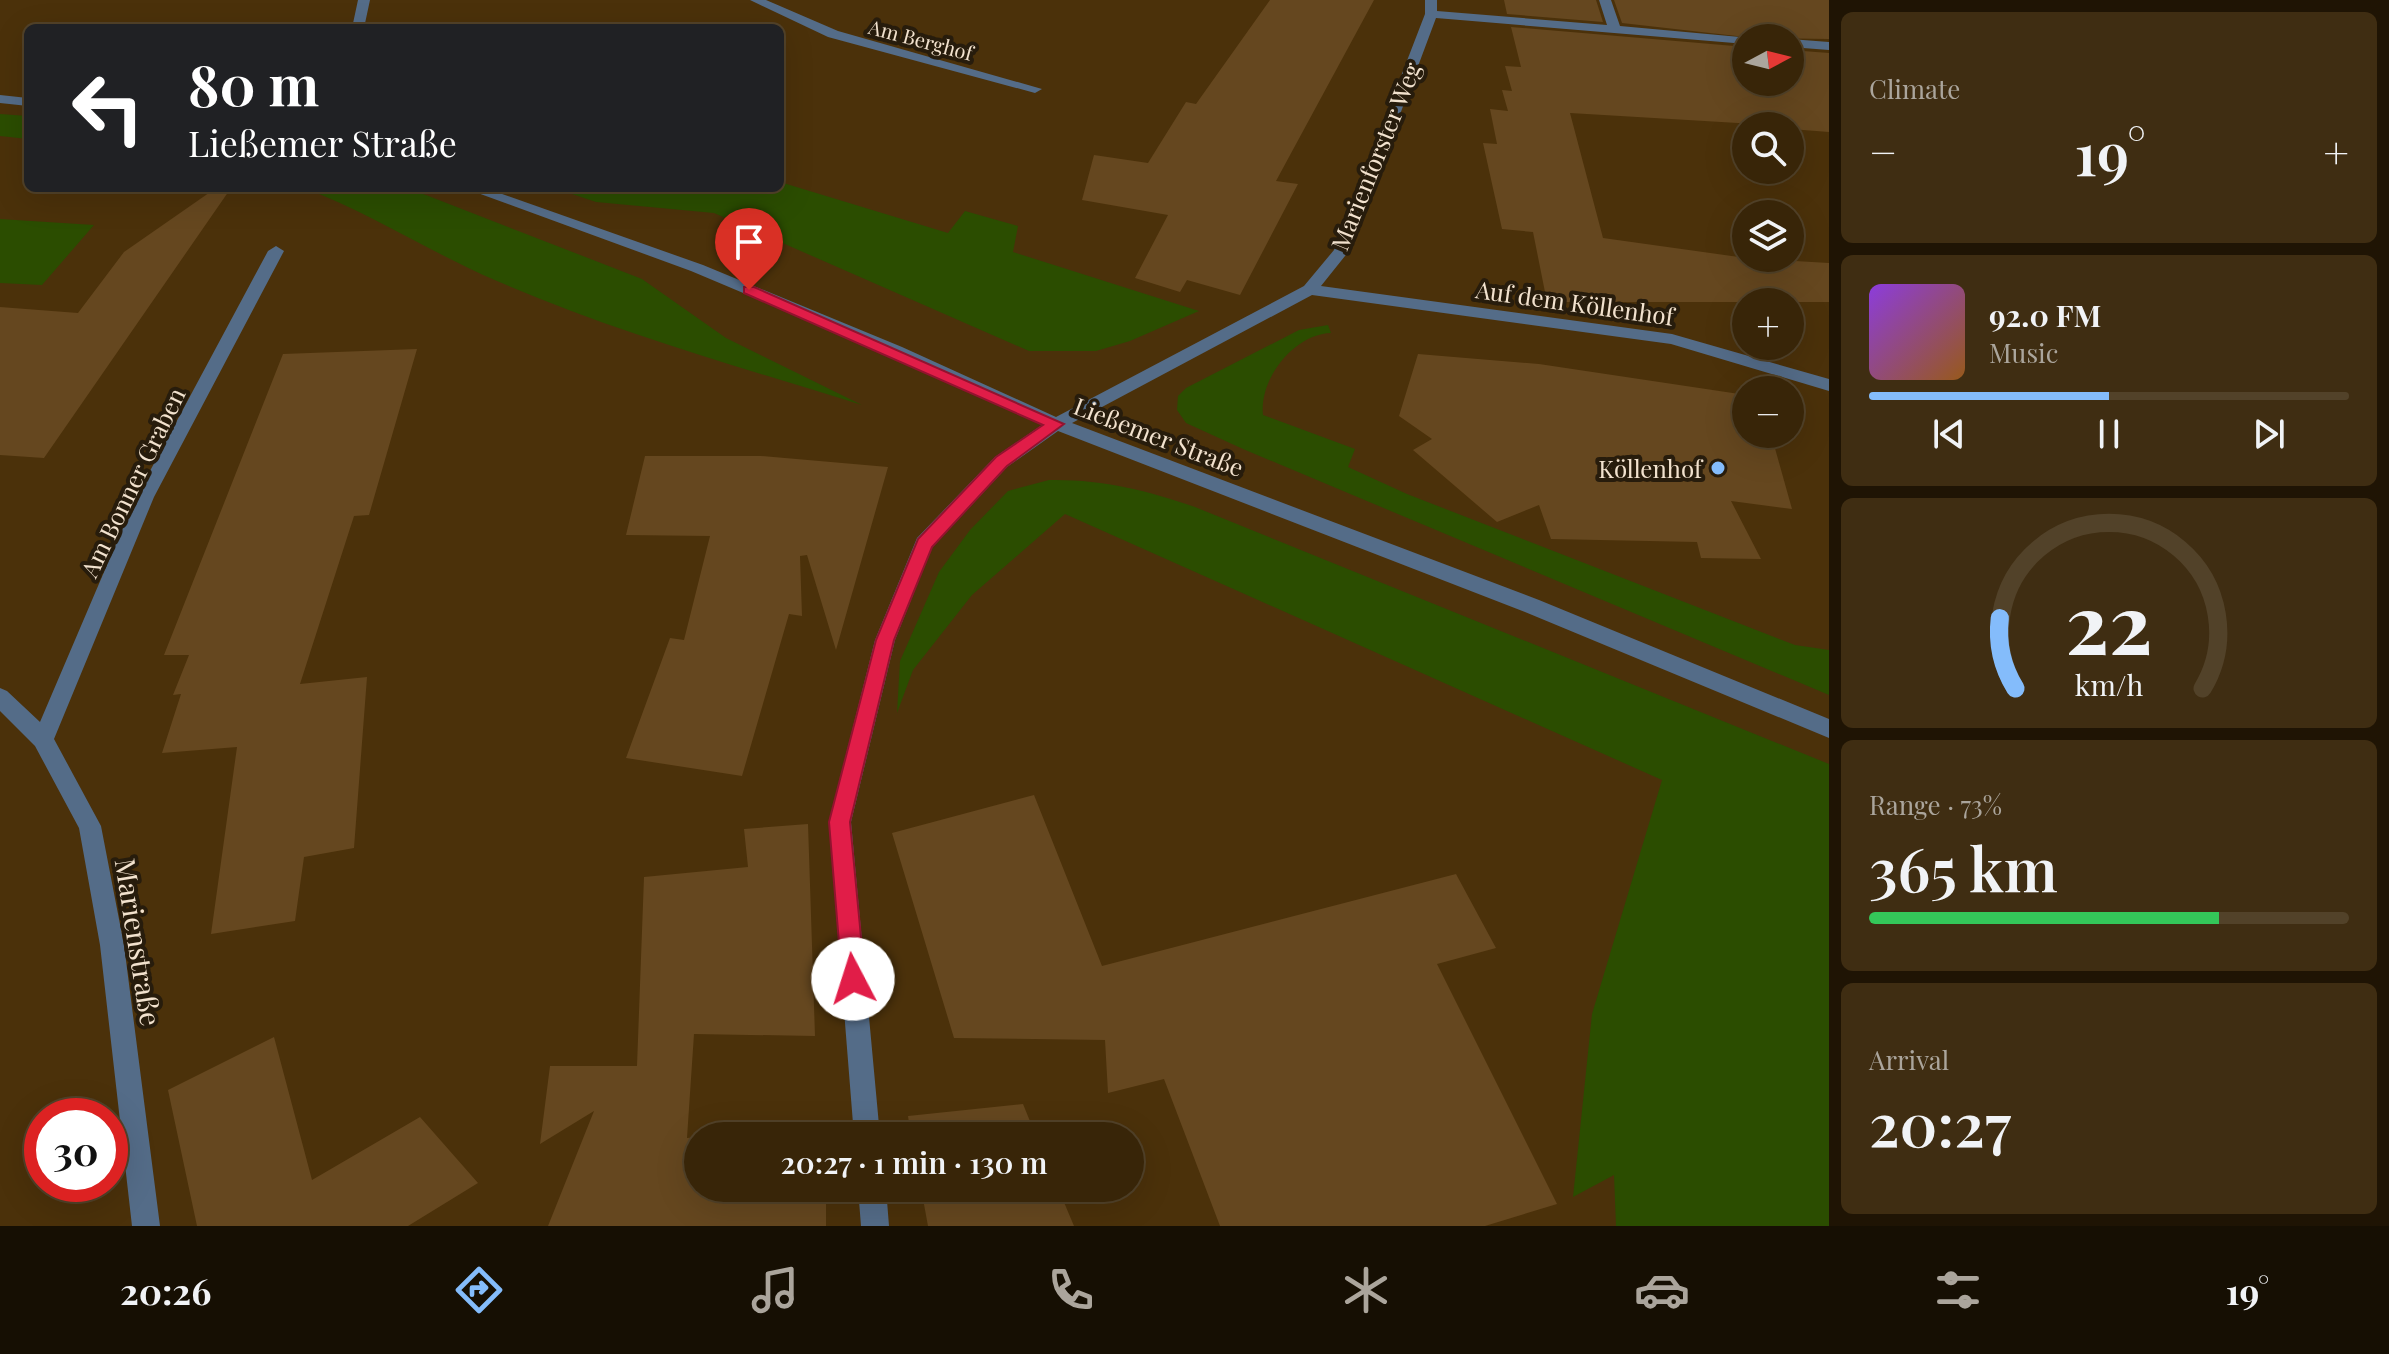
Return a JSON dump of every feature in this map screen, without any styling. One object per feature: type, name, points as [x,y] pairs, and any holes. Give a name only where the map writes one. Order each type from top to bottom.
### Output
[{"type":"street","points":[[359,24],[364,0]]},
{"type":"street","name":"Am Berghof","points":[[756,0],[833,34],[1035,89]]},
{"type":"street","points":[[1605,0],[1615,30]]},
{"type":"street","points":[[1431,7],[1615,30],[1732,39]]},
{"type":"street","name":"Marienforster Weg","points":[[866,1122],[840,822],[885,640],[924,543],[1001,462],[1056,424],[1310,290],[1341,251],[1431,7]]},
{"type":"street","points":[[1804,44],[1829,46]]},
{"type":"street","points":[[0,99],[24,102]]},
{"type":"street","name":"Ließemer Straße","points":[[482,192],[697,268],[896,351],[1056,424],[1532,606],[1829,729]]},
{"type":"street","name":"Am Bonner Graben","points":[[43,739],[145,497],[276,251]]},
{"type":"street","name":"Auf dem Köllenhof","points":[[1310,290],[1672,339],[1829,385]]},
{"type":"street","name":"Marienstraße","points":[[0,697],[43,739],[90,826],[112,945],[146,1226]]},
{"type":"street","points":[[873,1202],[875,1226]]},
{"type":"green space","points":[[0,114],[24,116],[24,139],[0,136]]},
{"type":"green space","points":[[784,183],[948,233],[965,211],[1018,226],[1013,252],[1199,311],[1130,341],[1096,351],[1029,351],[714,213],[596,202],[566,192],[784,192]]},
{"type":"green space","points":[[314,192],[417,192],[426,195],[642,279],[726,338],[862,405],[586,317],[473,270]]},
{"type":"green space","points":[[0,219],[94,225],[42,285],[0,283]]},
{"type":"green space","points":[[1328,325],[1331,333],[1304,341],[1273,373],[1263,401],[1263,415],[1355,449],[1348,467],[1407,494],[1795,645],[1829,650],[1829,695],[1243,449],[1186,423],[1177,410],[1178,396],[1186,388],[1299,330]]},
{"type":"green space","points":[[1049,480],[1087,481],[1123,487],[1195,507],[1829,764],[1829,1226],[1616,1226],[1614,1175],[1573,1197],[1592,1014],[1662,780],[1065,514],[972,595],[913,670],[897,713],[900,661],[939,572],[970,530],[1008,491]]},
{"type":"building","points":[[1270,0],[1374,0],[1276,181],[1298,184],[1240,295],[1187,280],[1180,292],[1135,278],[1168,215],[1082,200],[1094,155],[1148,163],[1186,102],[1196,104]]},
{"type":"building","points":[[1504,0],[1596,0],[1603,22],[1507,14]]},
{"type":"building","points":[[1614,0],[1829,0],[1829,39],[1804,39],[1804,24],[1732,24],[1732,36],[1622,23]]},
{"type":"building","points":[[1511,27],[1732,46],[1732,96],[1804,96],[1804,51],[1829,53],[1829,132],[1804,130],[1804,112],[1732,112],[1732,123],[1570,113],[1603,238],[1732,256],[1732,272],[1804,272],[1804,261],[1829,263],[1829,302],[1804,302],[1804,288],[1732,288],[1732,302],[1547,302],[1533,232],[1502,229],[1483,143],[1497,144],[1490,109],[1508,111],[1502,90],[1512,91],[1505,66],[1521,67]]},
{"type":"building","points":[[210,192],[228,192],[44,458],[0,455],[0,307],[78,313],[124,252]]},
{"type":"building","points":[[417,349],[369,515],[354,516],[300,684],[367,677],[354,848],[304,857],[295,921],[211,934],[237,747],[162,753],[181,694],[173,695],[189,655],[164,655],[283,354]]},
{"type":"building","name":"Köllenhof","points":[[1418,354],[1539,364],[1732,393],[1732,448],[1775,448],[1792,509],[1731,501],[1761,559],[1701,558],[1697,542],[1551,539],[1539,505],[1497,522],[1413,450],[1432,439],[1399,416]]},
{"type":"building","points":[[645,456],[761,456],[888,467],[836,650],[807,555],[800,556],[802,616],[789,614],[742,776],[626,758],[670,638],[684,640],[710,536],[626,535]]},
{"type":"building","points":[[1034,795],[1102,966],[1456,874],[1496,948],[1437,964],[1557,1204],[1485,1226],[1220,1226],[1164,1079],[1108,1093],[1105,1040],[954,1038],[892,833]]},
{"type":"building","points":[[808,824],[815,1036],[694,1034],[688,1122],[684,1122],[684,1202],[826,1202],[826,1226],[548,1226],[594,1111],[540,1144],[550,1066],[637,1066],[644,877],[748,867],[744,829]]},
{"type":"building","points":[[274,1037],[312,1180],[420,1117],[478,1183],[408,1226],[197,1226],[168,1090]]},
{"type":"building","points":[[1023,1104],[1030,1122],[909,1122],[908,1116]]},
{"type":"building","points":[[924,1202],[1064,1202],[1074,1226],[928,1226]]},
{"type":"place","name":"Köllenhof","points":[[1718,468]]},
{"type":"route","points":[[749,290],[896,351],[1056,424],[1001,462],[924,543],[885,640],[840,822],[853,979]]}]
